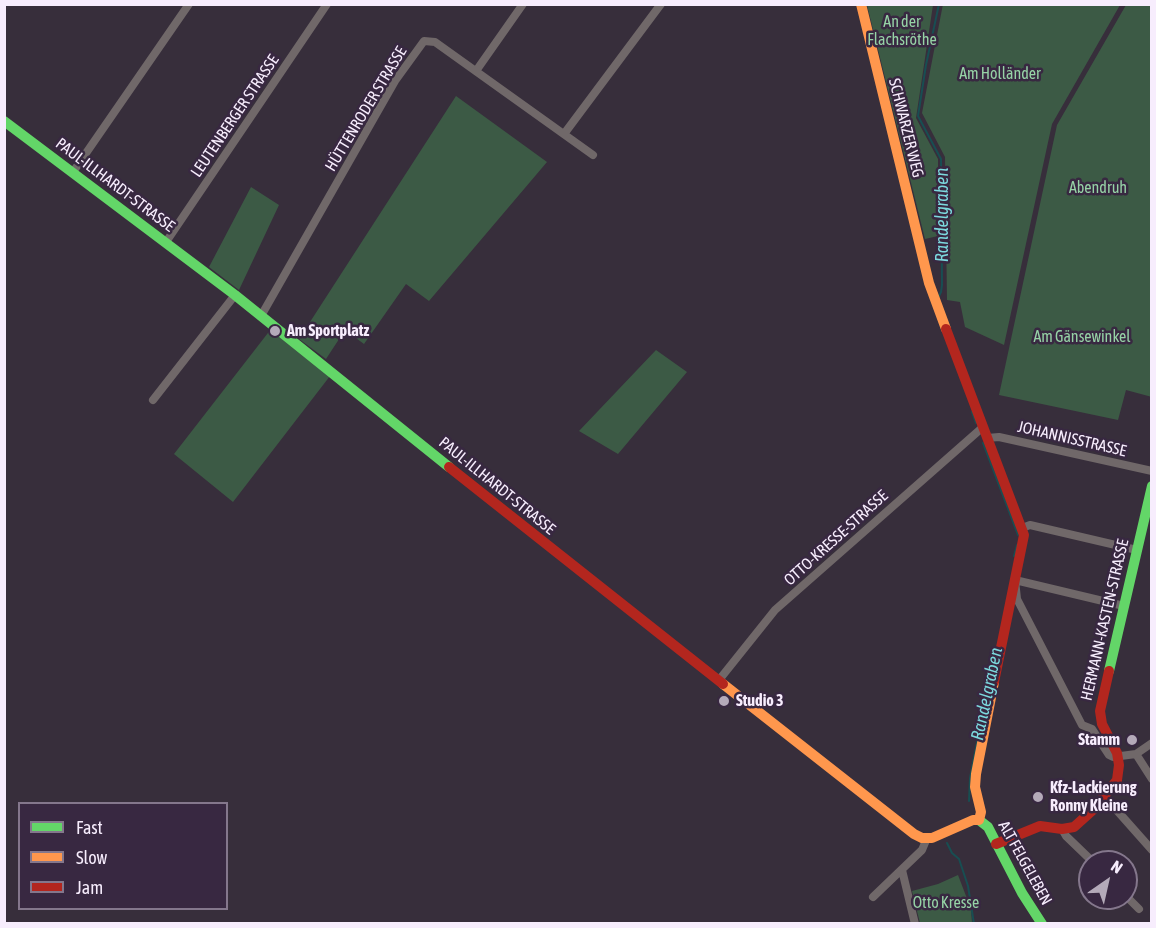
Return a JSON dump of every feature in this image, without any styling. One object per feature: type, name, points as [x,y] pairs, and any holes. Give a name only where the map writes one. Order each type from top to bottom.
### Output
[{"type":"street","name":"LEUTENBERGER STRASSE","points":[[166,242],[327,4]]},
{"type":"street","points":[[523,4],[476,71],[593,155]]},
{"type":"street","points":[[564,134],[661,4]]},
{"type":"street","name":"SCHWARZER WEG","points":[[861,4],[932,291],[982,427]]},
{"type":"street","points":[[73,172],[186,6]]},
{"type":"street","name":"HÜTTENRODER STRASSE","points":[[261,316],[392,87],[421,44],[427,40],[435,42],[476,71]]},
{"type":"street","name":"PAUL-ILLHARDT-STRASSE","points":[[4,121],[261,316],[531,533],[914,834],[927,838]]},
{"type":"street","points":[[153,400],[234,295]]},
{"type":"street","points":[[873,897],[922,850],[927,838],[942,835],[969,822],[979,820],[981,812],[975,787],[976,774],[1023,543],[1022,528],[982,427]]},
{"type":"street","name":"OTTO-KRESSE-STRASSE","points":[[719,680],[775,610],[982,427]]},
{"type":"street","name":"JOHANNISSTRASSE","points":[[987,438],[999,437],[1152,471]]},
{"type":"street","name":"HERMANN-KASTEN-STRASSE","points":[[1118,758],[1112,741],[1097,727],[1152,486]]},
{"type":"street","points":[[1022,528],[1030,525],[1137,550]]},
{"type":"street","points":[[1015,580],[1124,606]]},
{"type":"street","points":[[1015,580],[1017,599],[1082,725],[1097,727]]},
{"type":"street","points":[[996,844],[1040,826],[1062,829],[1074,827],[1106,797],[1117,780],[1118,758],[1136,754],[1152,743]]},
{"type":"street","points":[[1136,754],[1152,779]]},
{"type":"street","points":[[1106,797],[1152,850]]},
{"type":"street","name":"ALT FELGELEBEN","points":[[979,820],[988,827],[1022,893],[1042,924]]},
{"type":"street","points":[[1062,829],[1081,850]]},
{"type":"street","points":[[902,870],[915,924]]},
{"type":"green space","name":"Am Holländer","points":[[943,4],[1120,5],[1052,124],[1004,345],[965,327],[960,302],[947,300],[945,157],[922,113]]},
{"type":"green space","name":"An der Flachsröthe","points":[[867,5],[933,5],[916,118],[938,159],[938,236],[925,239]]},
{"type":"green space","points":[[1126,5],[1151,5],[1152,397],[1126,390],[1118,420],[999,395],[1057,125]]},
{"type":"green space","points":[[456,96],[547,162],[429,301],[406,284],[364,344],[345,330],[326,359],[299,339]]},
{"type":"green space","points":[[251,187],[279,205],[239,290],[209,267]]},
{"type":"green space","points":[[271,329],[330,376],[233,502],[174,454]]},
{"type":"green space","points":[[656,350],[687,372],[618,454],[579,431]]},
{"type":"green space","name":"Otto Kresse","points":[[958,875],[971,909],[972,923],[920,923],[912,891],[938,884]]},
{"type":"waterway","name":"Randelgraben","points":[[939,4],[918,116],[941,159],[942,285],[939,296]]},
{"type":"waterway","name":"Randelgraben","points":[[972,412],[976,423]]},
{"type":"waterway","name":"Randelgraben","points":[[983,443],[1018,535]]},
{"type":"waterway","name":"Randelgraben","points":[[1014,556],[1017,545]]},
{"type":"waterway","name":"Randelgraben","points":[[969,801],[970,778],[991,671]]},
{"type":"waterway","name":"Randelgraben","points":[[947,843],[952,853],[959,859],[968,886],[974,924]]},
{"type":"traffic: fast","points":[[4,121],[235,295],[449,467]]},
{"type":"traffic: fast","points":[[1109,671],[1152,486]]},
{"type":"traffic: fast","points":[[979,820],[988,827],[1022,893],[1042,924]]},
{"type":"traffic: slow","points":[[861,4],[929,283],[946,329]]},
{"type":"traffic: slow","points":[[979,820],[981,812],[975,787],[976,774],[994,682]]},
{"type":"traffic: slow","points":[[723,684],[914,834],[922,838],[932,838],[973,820],[979,820]]},
{"type":"traffic: jam","points":[[946,329],[1024,535],[994,682]]},
{"type":"traffic: jam","points":[[449,467],[723,684]]},
{"type":"traffic: jam","points":[[996,844],[1040,826],[1062,829],[1074,827],[1094,809],[1117,780],[1119,765],[1117,753],[1102,724],[1100,711],[1109,671]]},
{"type":"place","name":"Am Sportplatz","points":[[275,331]]},
{"type":"place","name":"Studio 3","points":[[724,701]]},
{"type":"place","name":"Stamm","points":[[1132,740]]},
{"type":"place","name":"Kfz-Lackierung Ronny Kleine","points":[[1038,797]]},
{"type":"park label","name":"Abendruh","points":[[1098,188]]},
{"type":"park label","name":"Am Gänsewinkel","points":[[1082,337]]}]
